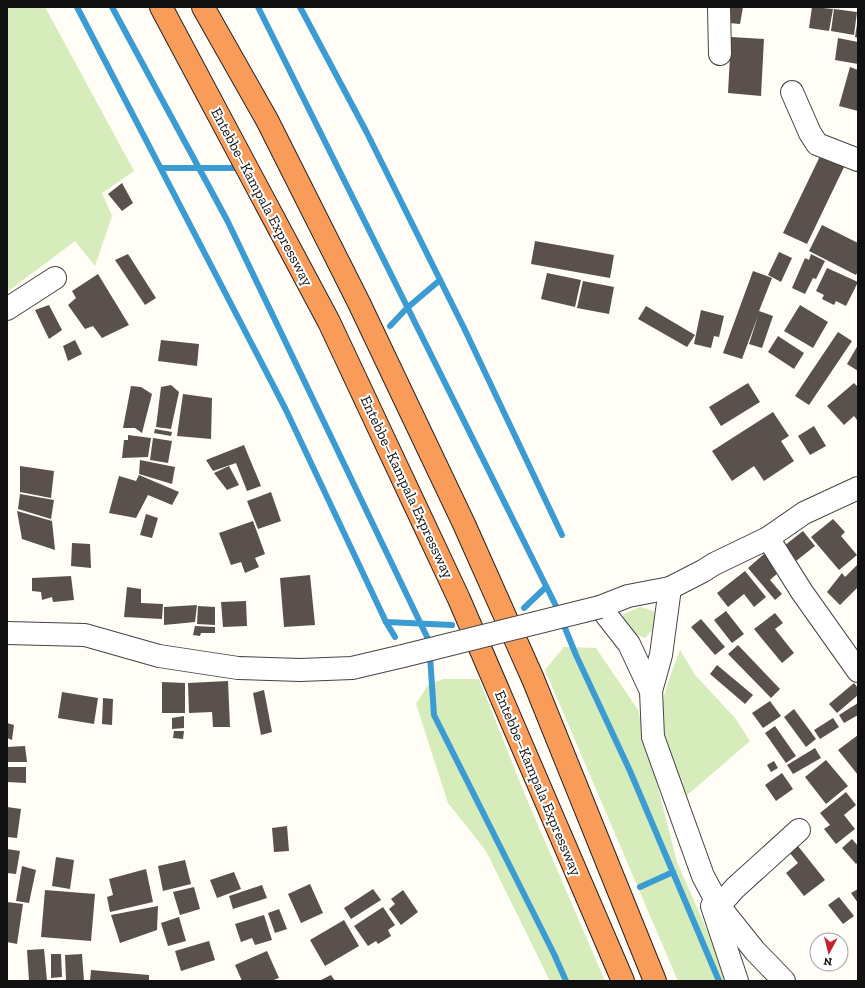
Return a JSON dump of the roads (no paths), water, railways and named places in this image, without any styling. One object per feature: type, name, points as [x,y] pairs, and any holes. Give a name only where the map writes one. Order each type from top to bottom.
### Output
[{"type":"highway","name":"Entebbe–Kampala Expressway","points":[[161,7],[332,329],[459,599],[623,981]]},
{"type":"highway","points":[[203,7],[267,120],[359,303],[464,524],[534,679],[655,981]]},
{"type":"street","points":[[719,7],[720,54]]},
{"type":"street","points":[[792,92],[810,133],[817,144],[858,160]]},
{"type":"street","points":[[7,309],[55,278]]},
{"type":"street","points":[[7,633],[85,635],[160,656],[238,668],[300,670],[352,668],[600,607],[628,596],[670,588],[768,538],[804,513],[858,488]]},
{"type":"street","points":[[768,538],[802,592],[858,671]]},
{"type":"street","points":[[670,588],[660,655],[651,691],[653,736],[703,876],[737,981]]},
{"type":"street","points":[[600,607],[629,644],[651,691]]},
{"type":"street","points":[[719,906],[735,888],[799,830]]},
{"type":"street","points":[[703,876],[719,906],[755,951],[784,981]]},
{"type":"waterway","points":[[77,7],[286,410],[386,622],[395,637]]},
{"type":"waterway","points":[[112,7],[227,220],[429,641],[434,715],[554,954],[566,981]]},
{"type":"waterway","points":[[258,7],[556,606],[576,655],[630,771],[719,981]]},
{"type":"waterway","points":[[300,7],[366,131],[464,328],[562,535]]},
{"type":"waterway","points":[[161,168],[234,168]]},
{"type":"waterway","points":[[390,326],[407,308],[440,280]]},
{"type":"waterway","points":[[524,608],[546,587]]},
{"type":"waterway","points":[[386,622],[452,625]]},
{"type":"waterway","points":[[640,887],[673,872]]}]
